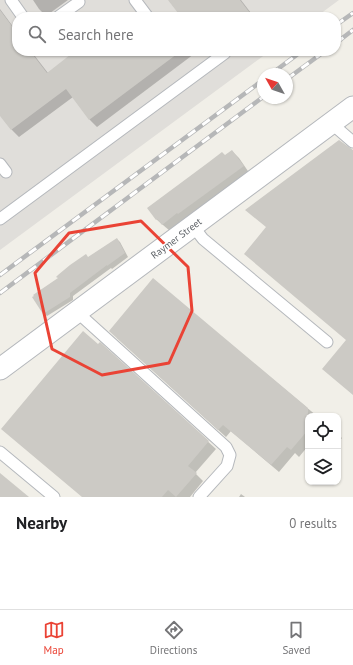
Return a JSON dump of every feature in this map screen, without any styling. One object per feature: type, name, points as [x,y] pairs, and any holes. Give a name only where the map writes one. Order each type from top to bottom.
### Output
[{"type":"street","name":"Raymer Street","points":[[0,369],[353,107]]},
{"type":"lane","points":[[11,0],[19,12]]},
{"type":"lane","points":[[135,0],[144,12]]},
{"type":"lane","points":[[65,12],[79,2]]},
{"type":"lane","points":[[0,219],[221,56]]},
{"type":"lane","points":[[331,124],[353,142]]},
{"type":"lane","points":[[193,226],[203,239],[327,342]]},
{"type":"lane","points":[[77,312],[226,447],[230,455],[227,466],[199,497]]},
{"type":"lane","points":[[0,452],[54,497]]},
{"type":"highlighted area","points":[[141,221],[188,267],[192,311],[169,363],[102,375],[52,349],[35,273],[69,233]]},
{"type":"shaded area","points":[[0,0],[339,0],[323,12],[12,12],[12,56],[263,56],[0,250]]},
{"type":"building","points":[[168,0],[240,0],[249,12],[177,12]]},
{"type":"building","points":[[0,10],[12,26],[12,56],[34,56],[47,73],[69,56],[174,56],[89,120],[66,89],[11,130],[0,116]]},
{"type":"building","points":[[339,140],[353,150],[353,395],[322,369],[346,340],[244,254],[266,227],[245,210]]},
{"type":"building","points":[[232,150],[244,166],[162,225],[157,219],[156,220],[147,208],[222,152],[225,155]]},
{"type":"building","points":[[117,238],[125,253],[70,293],[70,297],[43,314],[32,297],[34,296],[33,295],[58,278],[56,277],[58,275],[86,254],[88,257]]},
{"type":"building","points":[[153,278],[308,408],[308,413],[305,413],[305,434],[291,450],[287,447],[271,465],[223,425],[218,430],[109,331]]},
{"type":"building","points":[[83,331],[98,344],[100,342],[209,441],[188,466],[197,473],[176,497],[168,490],[162,497],[82,497],[1,429]]},
{"type":"building","points":[[0,473],[29,497],[0,497]]},
{"type":"railway","points":[[341,21],[353,13]]},
{"type":"railway","points":[[341,39],[353,30]]},
{"type":"railway","points":[[279,68],[295,56]]},
{"type":"railway","points":[[293,75],[318,56]]},
{"type":"railway","points":[[0,275],[257,84]]},
{"type":"railway","points":[[0,293],[257,101]]}]
